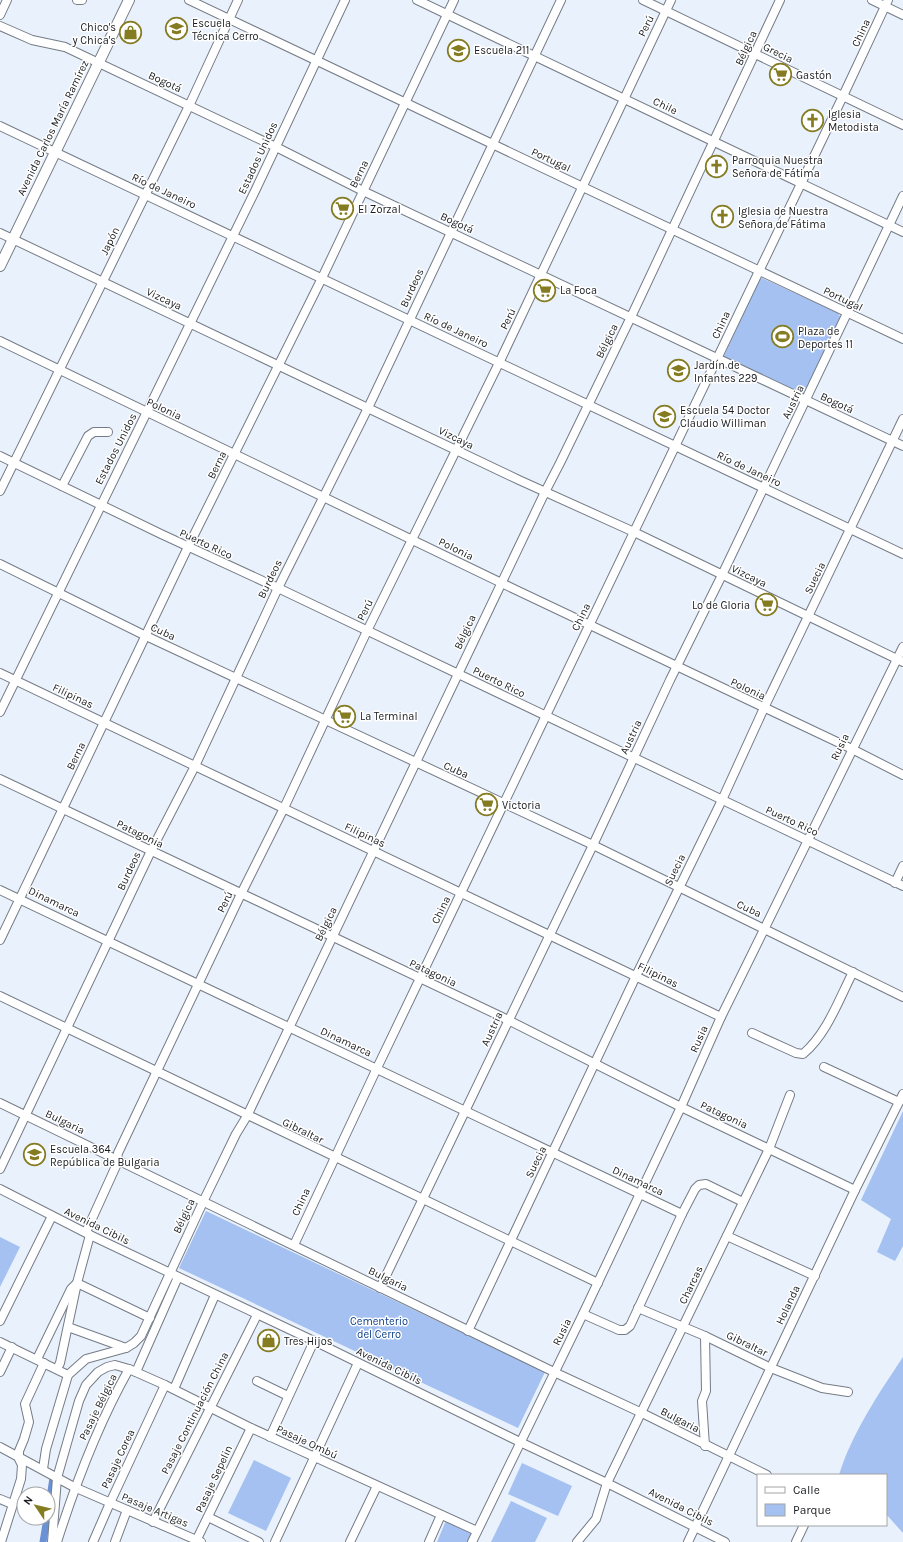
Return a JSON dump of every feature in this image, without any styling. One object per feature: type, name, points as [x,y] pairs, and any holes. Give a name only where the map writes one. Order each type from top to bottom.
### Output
[{"type":"main road","name":"Avenida Carlos María Ramírez","points":[[0,266],[128,0]]},
{"type":"street","points":[[0,15],[7,0]]},
{"type":"street","name":"Portugal","points":[[190,0],[903,339]]},
{"type":"street","name":"Japón","points":[[0,491],[189,106],[238,0]]},
{"type":"street","name":"Estados Unidos","points":[[0,712],[191,324],[345,0]]},
{"type":"street","name":"Chile","points":[[417,0],[903,232]]},
{"type":"street","name":"Berna","points":[[0,940],[188,547],[322,278],[454,0]]},
{"type":"street","name":"Burdeos","points":[[0,1169],[151,851],[195,766],[278,588],[368,408],[561,0]]},
{"type":"street","name":"Grecia","points":[[643,0],[903,125]]},
{"type":"street","name":"Perú","points":[[57,1369],[60,1363],[88,1233],[116,1166],[118,1153],[241,894],[284,808],[367,631],[499,363],[671,0]]},
{"type":"street","name":"Bélgica","points":[[169,1273],[236,1134],[247,1116],[544,492],[560,463],[631,317],[780,0]]},
{"type":"street","points":[[872,0],[887,3],[903,15]]},
{"type":"street","name":"China","points":[[294,1244],[887,3]]},
{"type":"street","name":"Bogotá","points":[[0,26],[32,40],[65,47],[276,147],[363,191],[903,446]]},
{"type":"street","name":"Río de Janeiro","points":[[0,126],[764,488],[851,531],[903,554]]},
{"type":"street","name":"Austria","points":[[380,1288],[903,196]]},
{"type":"street","name":"Vizcaya","points":[[0,233],[544,492],[634,532],[900,660]]},
{"type":"street","name":"Polonia","points":[[0,341],[58,371],[852,749],[903,775]]},
{"type":"street","name":"Suecia","points":[[468,1331],[636,976],[722,800],[808,616],[851,531],[903,419]]},
{"type":"street","points":[[62,486],[88,436],[94,432],[108,432]]},
{"type":"street","name":"Puerto Rico","points":[[0,456],[188,547],[278,588],[458,674],[545,717],[899,884]]},
{"type":"street","name":"Cuba","points":[[0,564],[236,679],[593,845],[903,997]]},
{"type":"street","name":"Rusia","points":[[472,1542],[598,1283],[681,1107],[721,1017],[852,749],[900,660],[903,647]]},
{"type":"street","name":"Filipinas","points":[[0,674],[721,1017]]},
{"type":"street","name":"Patagonia","points":[[0,779],[508,1021],[681,1107],[855,1190]]},
{"type":"street","points":[[899,884],[903,866]]},
{"type":"street","name":"Dinamarca","points":[[0,890],[20,898],[682,1214]]},
{"type":"street","points":[[752,1033],[796,1053],[803,1054],[825,1027],[853,972]]},
{"type":"street","name":"Gibraltar","points":[[0,996],[334,1158],[598,1283]]},
{"type":"street","points":[[824,1067],[898,1102]]},
{"type":"street","name":"Holanda","points":[[691,1541],[695,1527],[728,1456],[855,1190],[903,1094]]},
{"type":"street","name":"Charcas","points":[[577,1542],[596,1518],[607,1483],[684,1327],[769,1149],[790,1095]]},
{"type":"street","name":"Bulgaria","points":[[0,1103],[203,1202],[294,1244],[468,1331],[642,1413],[705,1446],[765,1474]]},
{"type":"street","points":[[583,1314],[619,1330],[623,1330],[630,1326],[682,1214],[695,1189],[699,1185],[706,1184],[743,1202]]},
{"type":"street","name":"Avenida Cibils","points":[[0,1189],[169,1273],[314,1341],[725,1542]]},
{"type":"street","points":[[0,1320],[52,1216]]},
{"type":"street","points":[[727,1236],[814,1276]]},
{"type":"street","points":[[43,1469],[46,1449],[68,1375],[86,1359],[126,1348],[141,1336],[169,1273]]},
{"type":"street","name":"Pasaje Bélgica","points":[[57,1542],[74,1487],[111,1402],[133,1371],[178,1277]]},
{"type":"street","points":[[1,1542],[21,1479],[22,1465],[18,1456],[29,1422],[26,1404],[40,1361],[71,1288],[77,1283],[150,1318]]},
{"type":"street","points":[[174,1389],[215,1295]]},
{"type":"street","name":"Gibraltar","points":[[638,1308],[705,1336],[771,1368],[822,1388],[848,1392]]},
{"type":"street","name":"Pasaje Continuación China","points":[[153,1522],[257,1315]]},
{"type":"street","points":[[68,1327],[126,1348]]},
{"type":"street","points":[[705,1336],[706,1391],[702,1402],[705,1446]]},
{"type":"street","points":[[270,1437],[314,1341]]},
{"type":"street","points":[[0,1342],[68,1375]]},
{"type":"street","points":[[0,1372],[12,1347]]},
{"type":"street","points":[[275,1542],[358,1363]]},
{"type":"street","name":"Pasaje Bélgica","points":[[52,1542],[57,1478],[78,1401],[86,1385],[98,1372],[107,1367],[115,1365],[133,1371]]},
{"type":"street","name":"Pasaje Ombú","points":[[133,1371],[174,1389],[315,1458],[477,1531]]},
{"type":"street","points":[[256,1381],[288,1396]]},
{"type":"street","name":"Pasaje Corea","points":[[93,1542],[165,1385]]},
{"type":"street","name":"Pasaje Sepelin","points":[[200,1541],[208,1517],[251,1428]]},
{"type":"street","name":"Pasaje Artigas","points":[[0,1447],[74,1487],[200,1541]]},
{"type":"street","points":[[350,1542],[377,1486]]},
{"type":"street","points":[[0,1499],[12,1504]]},
{"type":"street","points":[[115,1542],[127,1510]]},
{"type":"street","points":[[429,1542],[441,1515]]},
{"type":"street","points":[[208,1517],[259,1542]]},
{"type":"street","points":[[796,1542],[804,1526]]},
{"type":"green space","name":"Plaza de Deportes 11","points":[[762,278],[838,313],[841,318],[805,393],[802,394],[724,358],[759,280]]},
{"type":"green space","points":[[903,1111],[903,1246],[895,1261],[877,1252],[891,1219],[861,1200]]},
{"type":"green space","name":"Cementerio del Cerro","points":[[206,1211],[545,1372],[518,1428],[179,1268]]},
{"type":"green space","points":[[0,1237],[20,1247],[0,1287]]},
{"type":"green space","points":[[903,1357],[903,1533],[887,1515],[887,1474],[839,1474],[851,1444],[876,1399]]},
{"type":"green space","points":[[254,1460],[291,1478],[266,1531],[228,1513]]},
{"type":"green space","points":[[522,1463],[572,1486],[558,1516],[508,1494]]},
{"type":"green space","points":[[511,1501],[547,1518],[535,1542],[491,1542]]},
{"type":"green space","points":[[447,1518],[475,1530],[469,1542],[437,1542]]},
{"type":"waterway","points":[[52,1486],[53,1478]]},
{"type":"waterway","points":[[43,1542],[46,1526]]},
{"type":"place","name":"Escuela Técnica Cerro","points":[[177,29]]},
{"type":"place","name":"Chico's y Chica's","points":[[131,33]]},
{"type":"place","name":"Escuela 211","points":[[459,50]]},
{"type":"place","name":"Gastón","points":[[781,75]]},
{"type":"place","name":"Iglesia Metodista","points":[[812,120]]},
{"type":"place","name":"Parroquia Nuestra Señora de Fátima","points":[[716,166]]},
{"type":"place","name":"El Zorzal","points":[[343,209]]},
{"type":"place","name":"Iglesia de Nuestra Señora de Fátima","points":[[722,217]]},
{"type":"place","name":"La Foca","points":[[544,290]]},
{"type":"place","name":"Plaza de Deportes 11","points":[[782,337]]},
{"type":"place","name":"Jardín de Infantes 229","points":[[678,371]]},
{"type":"place","name":"Escuela 54 Doctor Claudio Williman","points":[[665,416]]},
{"type":"place","name":"Lo de Gloria","points":[[766,605]]},
{"type":"place","name":"La Terminal","points":[[345,716]]},
{"type":"place","name":"Victoria","points":[[486,805]]},
{"type":"place","name":"Escuela 364 República de Bulgaria","points":[[34,1155]]},
{"type":"place","name":"Tres Hijos","points":[[268,1341]]}]
